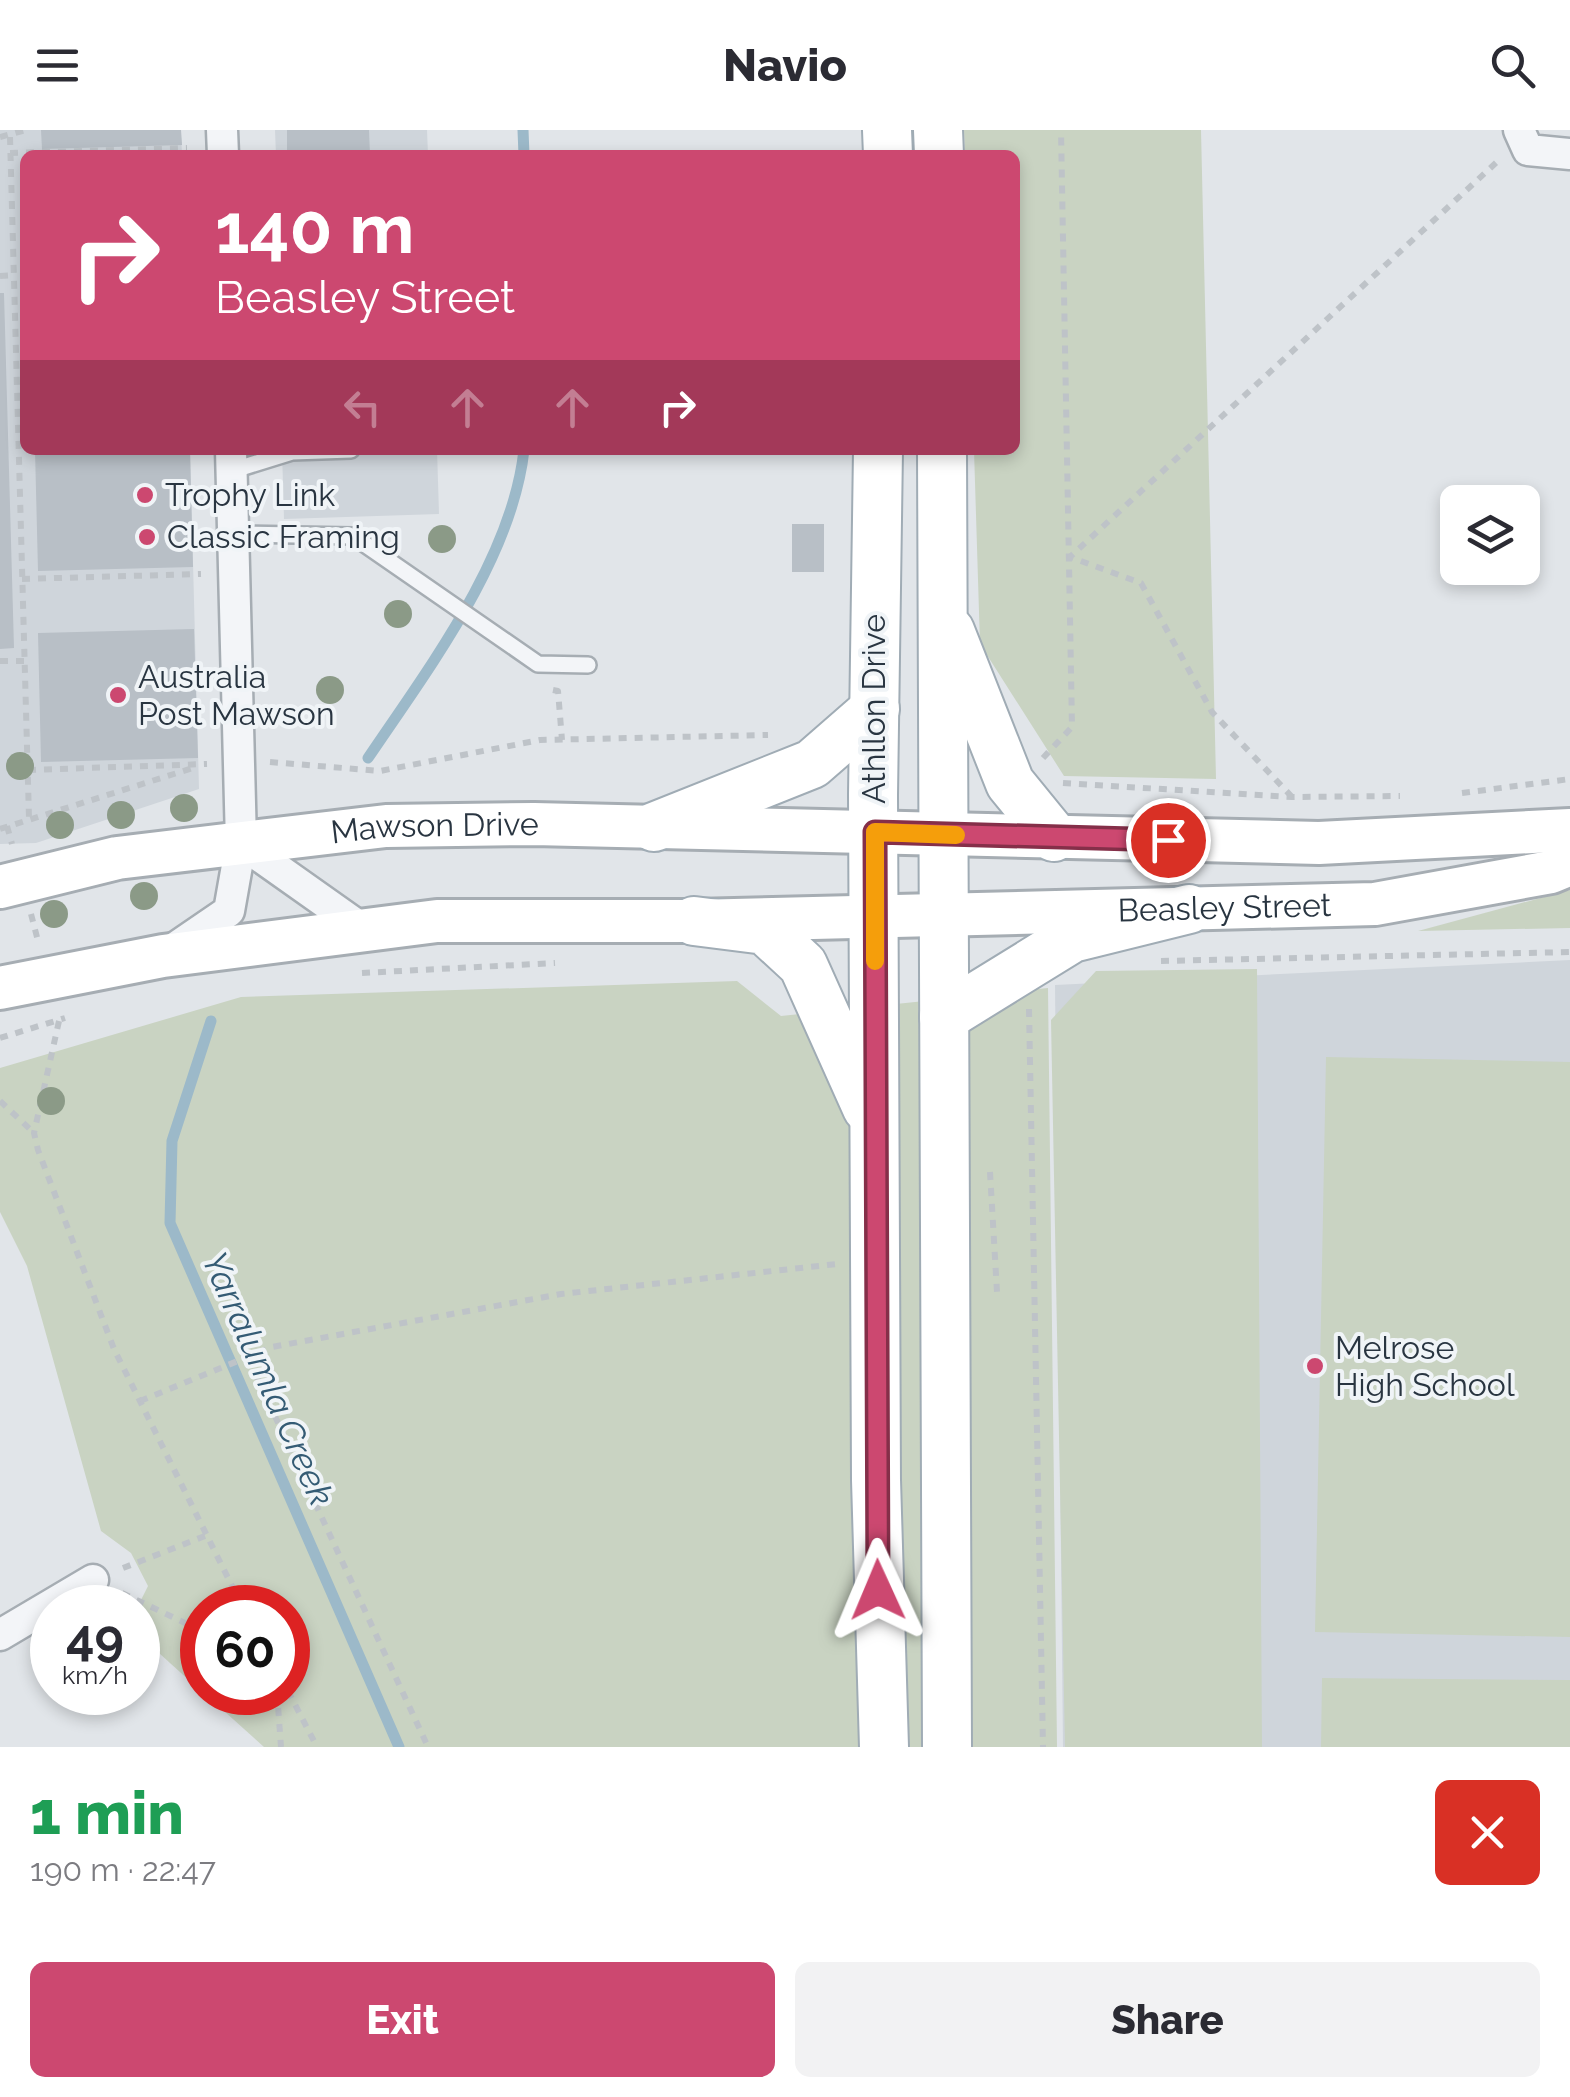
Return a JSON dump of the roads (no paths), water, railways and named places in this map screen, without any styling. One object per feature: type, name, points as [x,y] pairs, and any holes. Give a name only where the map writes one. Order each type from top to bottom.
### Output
[{"type":"main road","name":"Athllon Drive","points":[[878,455],[874,709],[875,1262],[884,1747]]},
{"type":"main road","points":[[942,455],[947,1747]]},
{"type":"main road","points":[[942,614],[1010,783],[1054,837]]},
{"type":"main road","points":[[654,827],[812,764],[874,709]]},
{"type":"main road","name":"Mawson Drive","points":[[11,884],[117,858],[386,826],[875,832]]},
{"type":"main road","name":"Beasley Street","points":[[875,832],[1319,843],[1570,830]]},
{"type":"main road","name":"Beasley Street","points":[[875,917],[1375,904],[1551,872],[1570,864]]},
{"type":"main road","points":[[944,1017],[1072,938],[1189,908]]},
{"type":"main road","points":[[0,988],[162,956],[437,921],[875,917]]},
{"type":"main road","points":[[694,921],[766,930],[803,965],[875,1124]]},
{"type":"street","points":[[1521,134],[1528,150],[1570,154]]},
{"type":"street","points":[[162,956],[229,911],[241,843],[231,461]]},
{"type":"street","points":[[241,843],[364,930]]},
{"type":"street","points":[[0,1635],[94,1580]]},
{"type":"lane","points":[[231,461],[272,455]]},
{"type":"lane","points":[[233,534],[353,536],[538,664],[588,665]]},
{"type":"waterway","name":"Yarralumla Creek","points":[[523,130],[524,150]]},
{"type":"waterway","name":"Yarralumla Creek","points":[[368,758],[441,650],[485,572],[503,532],[523,455]]},
{"type":"waterway","name":"Yarralumla Creek","points":[[211,1021],[172,1141],[170,1223],[399,1747]]},
{"type":"place","name":"Trophy Link","points":[[145,495]]},
{"type":"place","name":"Classic Framing","points":[[147,537]]},
{"type":"place","name":"Australia Post Mawson","points":[[118,695]]},
{"type":"place","name":"Melrose High School","points":[[1315,1366]]}]
